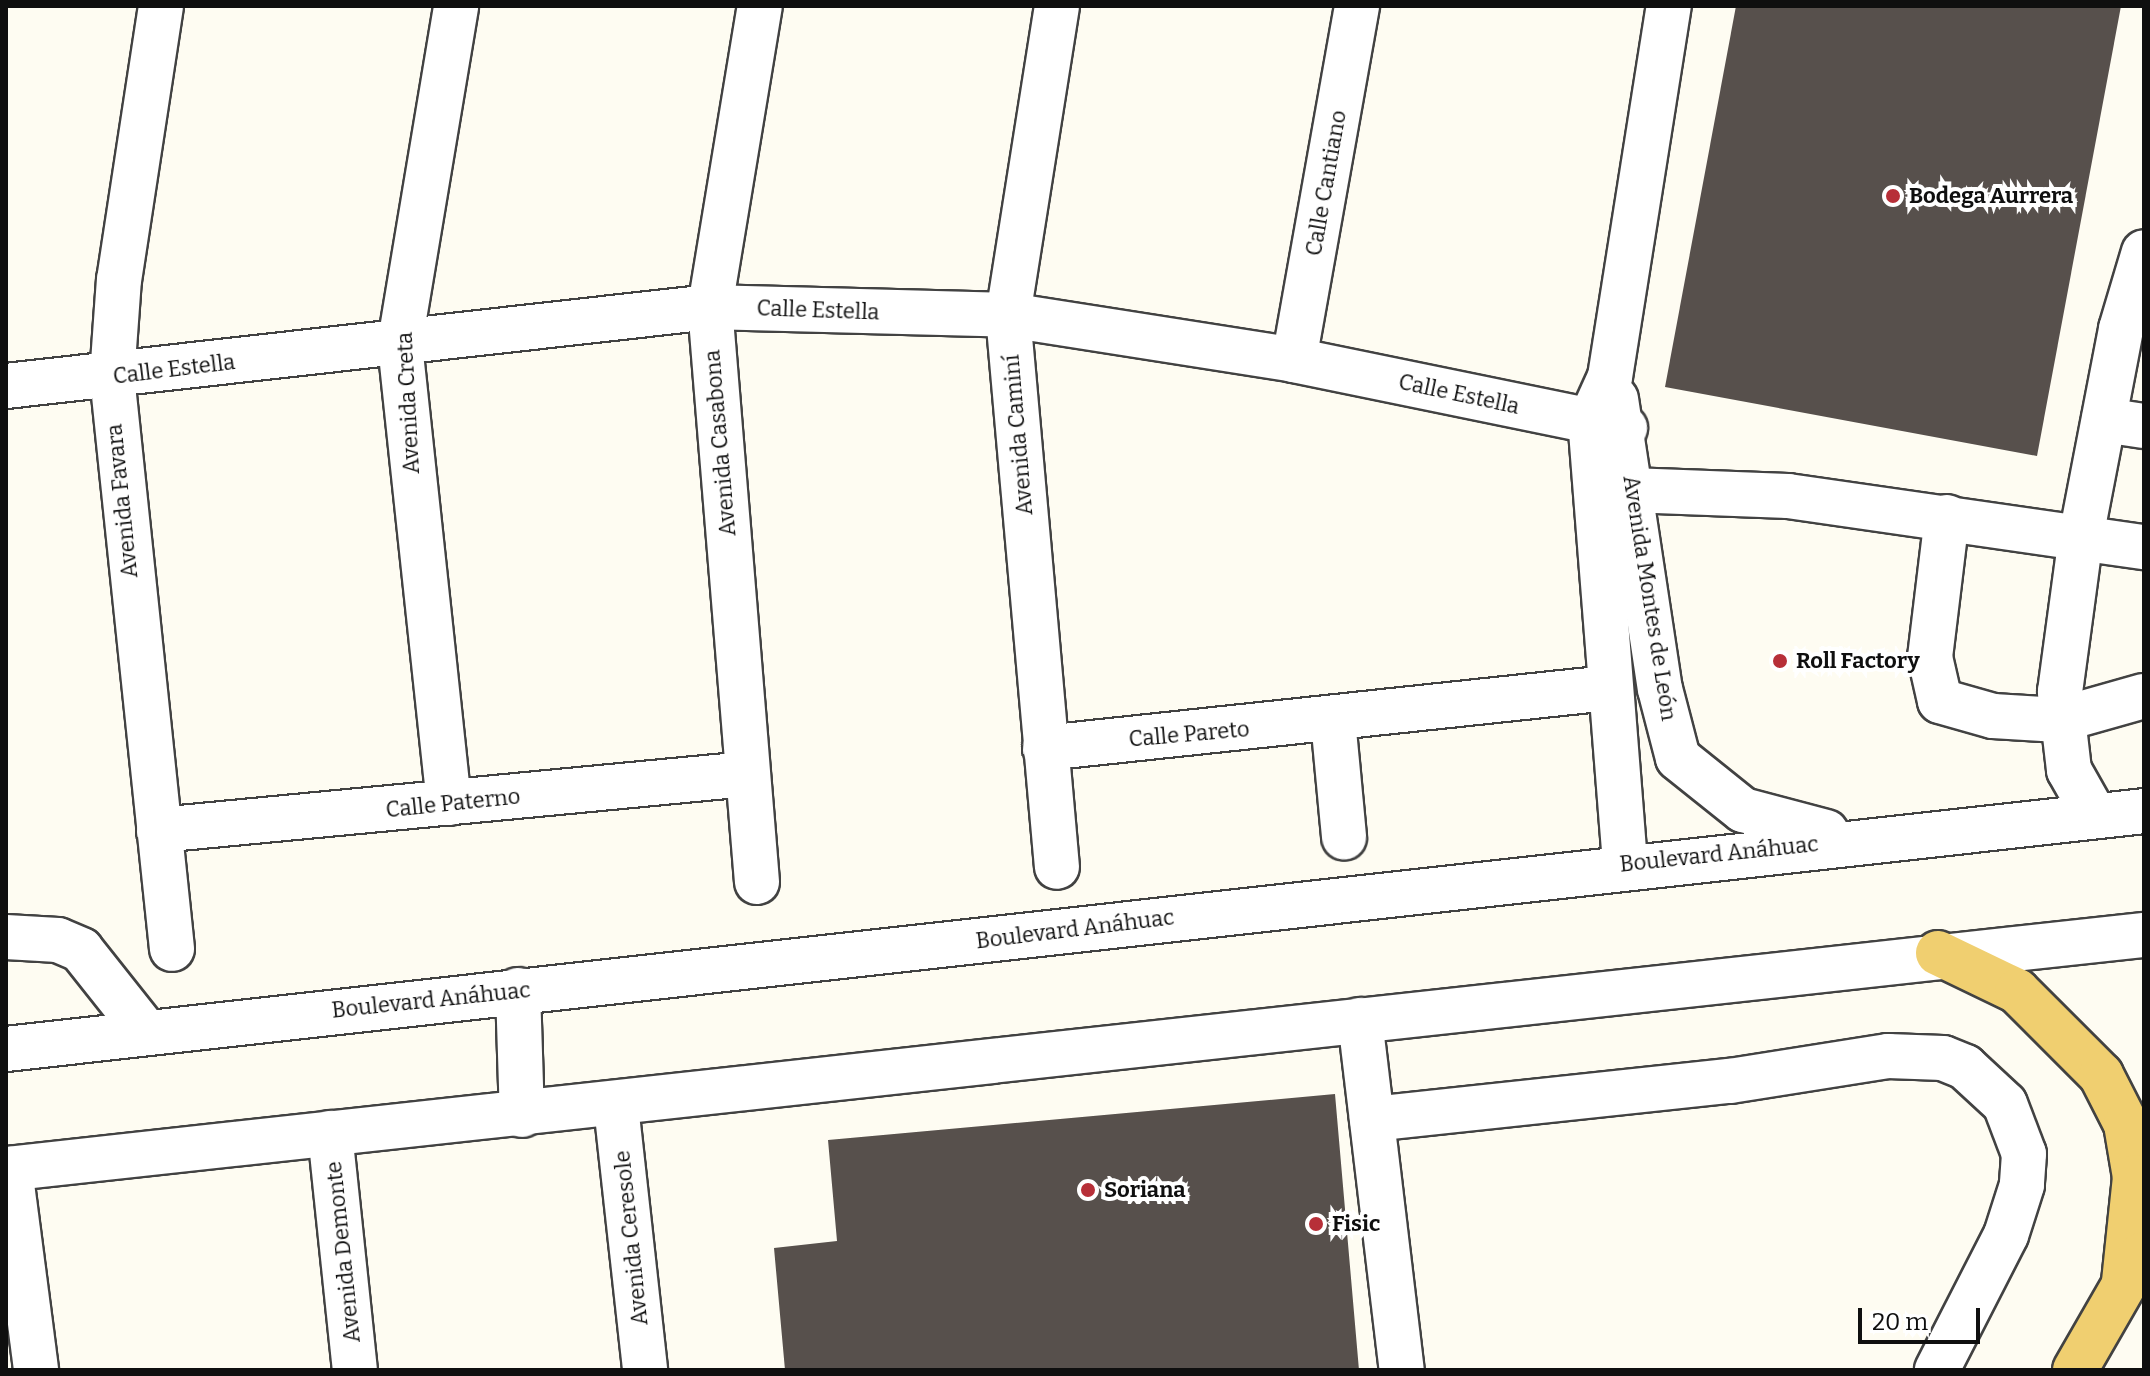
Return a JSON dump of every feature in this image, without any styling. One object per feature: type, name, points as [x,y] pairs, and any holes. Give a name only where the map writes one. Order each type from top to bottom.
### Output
[{"type":"main road","points":[[1938,953],[2017,991],[2101,1075],[2126,1124],[2135,1177],[2134,1266],[2075,1370]]},
{"type":"street","name":"Avenida Favara","points":[[161,6],[119,279],[112,376],[172,949]]},
{"type":"street","name":"Avenida Creta","points":[[449,803],[400,342],[456,6]]},
{"type":"street","name":"Avenida Casabona","points":[[757,882],[710,307],[760,6]]},
{"type":"street","name":"Avenida Caminí","points":[[1057,6],[1008,315],[1057,867]]},
{"type":"street","name":"Calle Cantiano","points":[[1294,360],[1357,6]]},
{"type":"street","name":"Avenida Montes de León","points":[[1625,863],[1608,688],[1610,377],[1669,6]]},
{"type":"street","points":[[2095,816],[2069,770],[2059,720],[2081,537],[2124,423],[2144,252]]},
{"type":"street","name":"Calle Estella","points":[[6,386],[710,307],[1008,315],[1294,360],[1608,424]]},
{"type":"street","name":"Avenida Montes de León","points":[[1611,488],[1678,758],[1743,810],[1862,839]]},
{"type":"street","points":[[1611,488],[1947,517],[2144,547]]},
{"type":"street","points":[[1947,517],[1930,657],[1934,690],[1952,708],[2059,720],[2144,696]]},
{"type":"street","name":"Calle Pareto","points":[[1045,748],[1333,720],[1608,688]]},
{"type":"street","points":[[1333,720],[1344,837]]},
{"type":"street","name":"Calle Paterno","points":[[159,830],[747,774]]},
{"type":"street","name":"Boulevard Anáhuac","points":[[6,1049],[1625,863],[2144,811]]},
{"type":"street","points":[[36,1370],[8,1169],[330,1133],[616,1106],[1938,953],[2144,935]]},
{"type":"street","points":[[6,937],[58,940],[81,950],[146,1032]]},
{"type":"street","points":[[518,990],[522,1115]]},
{"type":"street","points":[[1360,1020],[1402,1370]]},
{"type":"street","points":[[1372,1119],[1730,1081],[1888,1056],[1943,1058],[1965,1067],[2011,1115],[2024,1154],[2022,1185],[2006,1235],[1937,1370]]},
{"type":"street","name":"Avenida Ceresole","points":[[616,1106],[645,1370]]},
{"type":"street","name":"Avenida Demonte","points":[[330,1133],[355,1370]]},
{"type":"building","name":"Bodega Aurrera","points":[[1736,6],[2121,6],[2037,456],[1665,387]]},
{"type":"building","name":"Soriana","points":[[1335,1094],[1359,1370],[785,1370],[774,1248],[837,1241],[828,1140]]},
{"type":"place","name":"Bodega Aurrera","points":[[1893,196]]},
{"type":"place","name":"Roll Factory","points":[[1780,661]]},
{"type":"place","name":"Soriana","points":[[1088,1190]]},
{"type":"place","name":"Fisic","points":[[1316,1224]]}]
